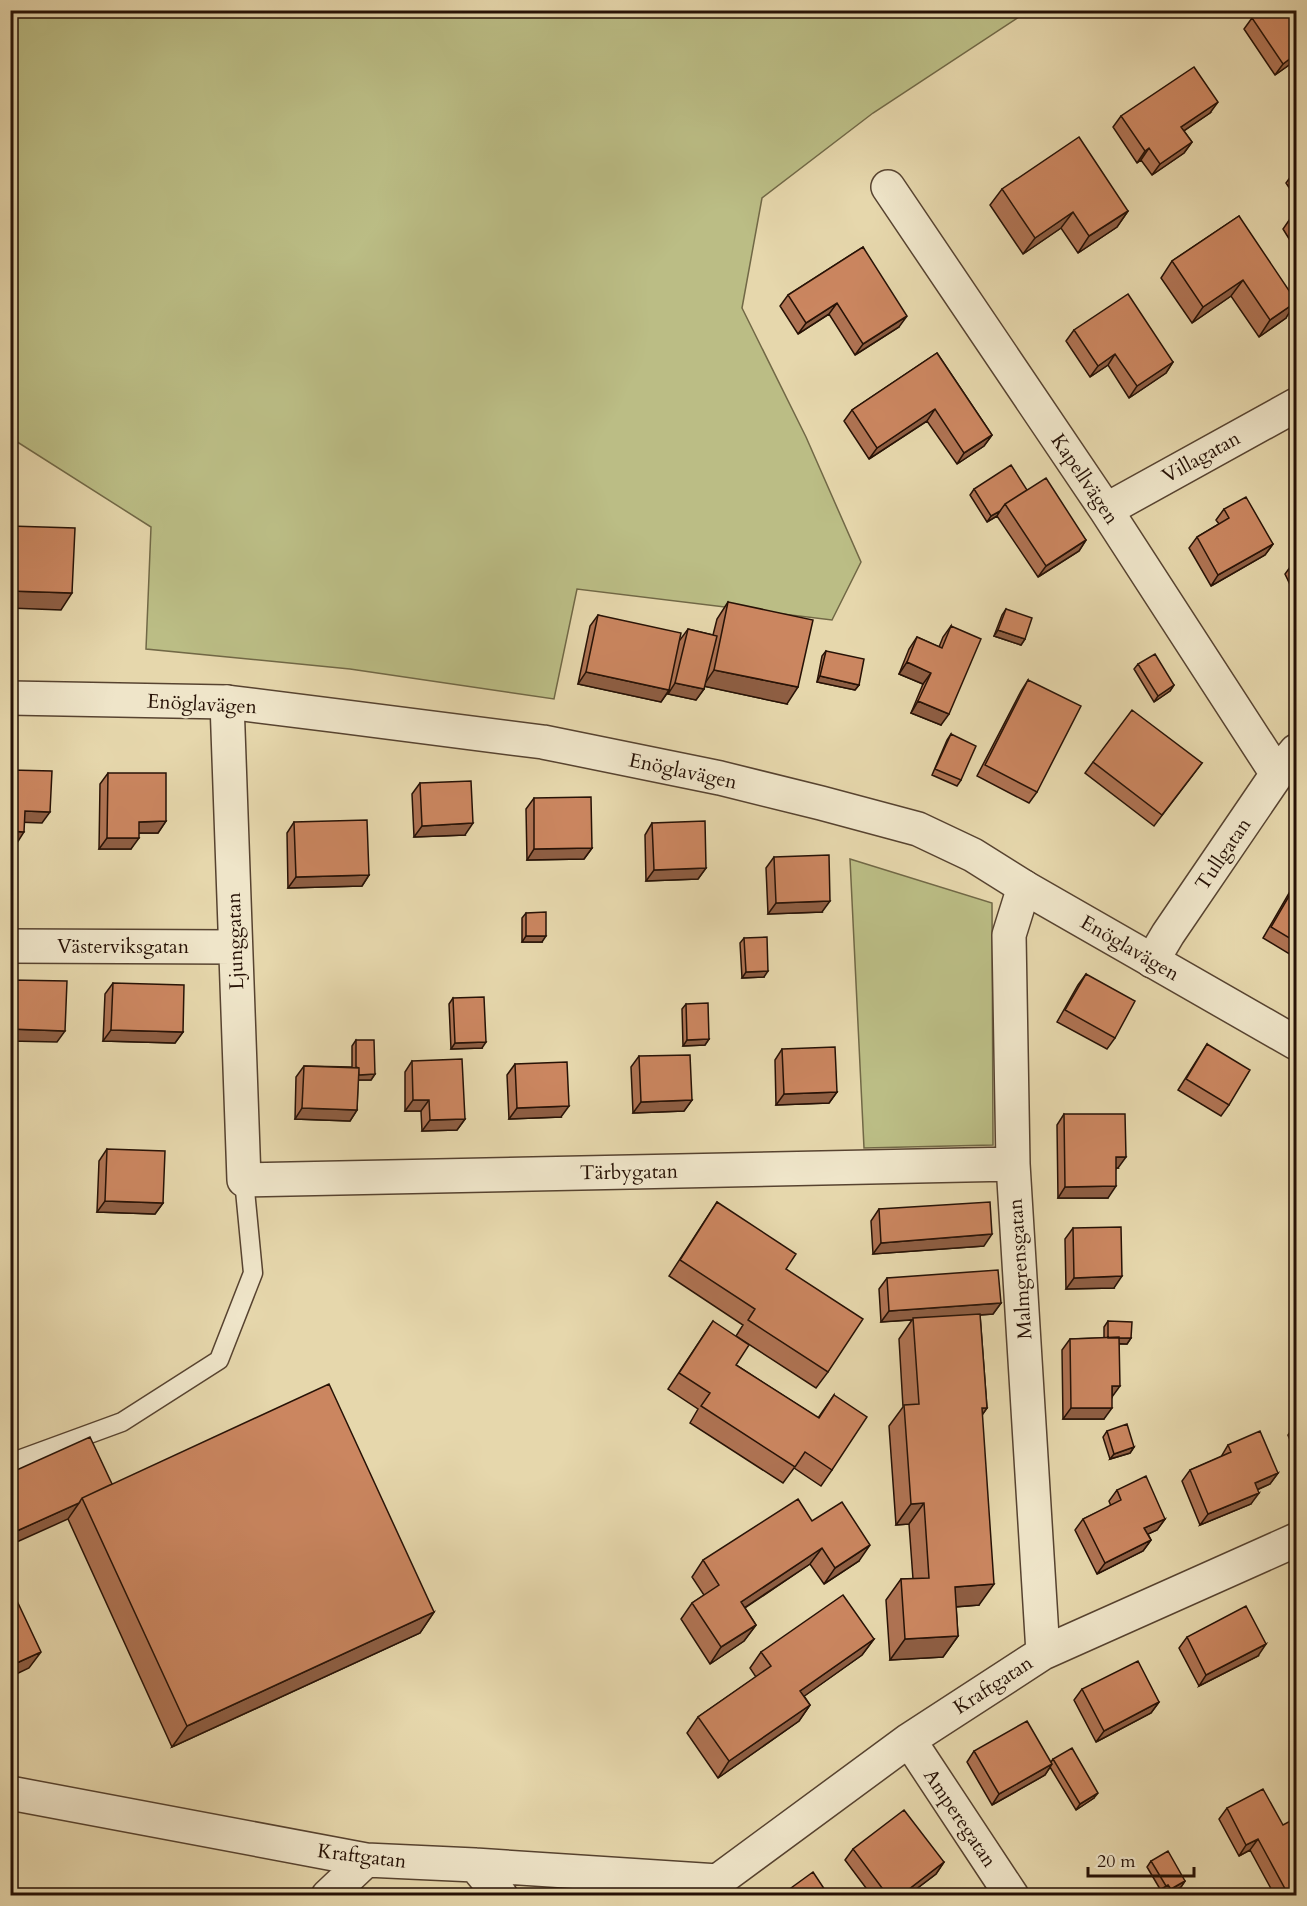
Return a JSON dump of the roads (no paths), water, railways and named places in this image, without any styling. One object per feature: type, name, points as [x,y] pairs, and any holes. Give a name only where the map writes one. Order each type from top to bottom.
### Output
[{"type":"street","name":"Kapellvägen","points":[[888,187],[1106,510],[1287,763]]},
{"type":"street","name":"Villagatan","points":[[1106,510],[1296,405]]},
{"type":"street","name":"Enöglavägen","points":[[10,698],[227,702],[543,742],[720,778],[918,829],[973,855],[1023,887],[1296,1043]]},
{"type":"street","name":"Ljunggatan","points":[[227,702],[244,1180]]},
{"type":"street","name":"Tullgatan","points":[[1152,961],[1168,934],[1287,763]]},
{"type":"street","name":"Malmgrensgatan","points":[[1023,887],[1009,934],[1013,1164],[1043,1653]]},
{"type":"street","name":"Västerviksgatan","points":[[10,946],[235,947]]},
{"type":"street","name":"Tärbygatan","points":[[244,1180],[1013,1164]]},
{"type":"street","name":"Kraftgatan","points":[[10,1793],[366,1860],[475,1865],[708,1888],[909,1740],[1043,1653],[1296,1540]]},
{"type":"street","name":"Amperegatan","points":[[909,1740],[1012,1896]]},
{"type":"street","points":[[328,1896],[366,1860]]},
{"type":"street","points":[[475,1865],[501,1896]]},
{"type":"lane","points":[[10,1462],[122,1422],[219,1360],[253,1273],[244,1180]]}]
